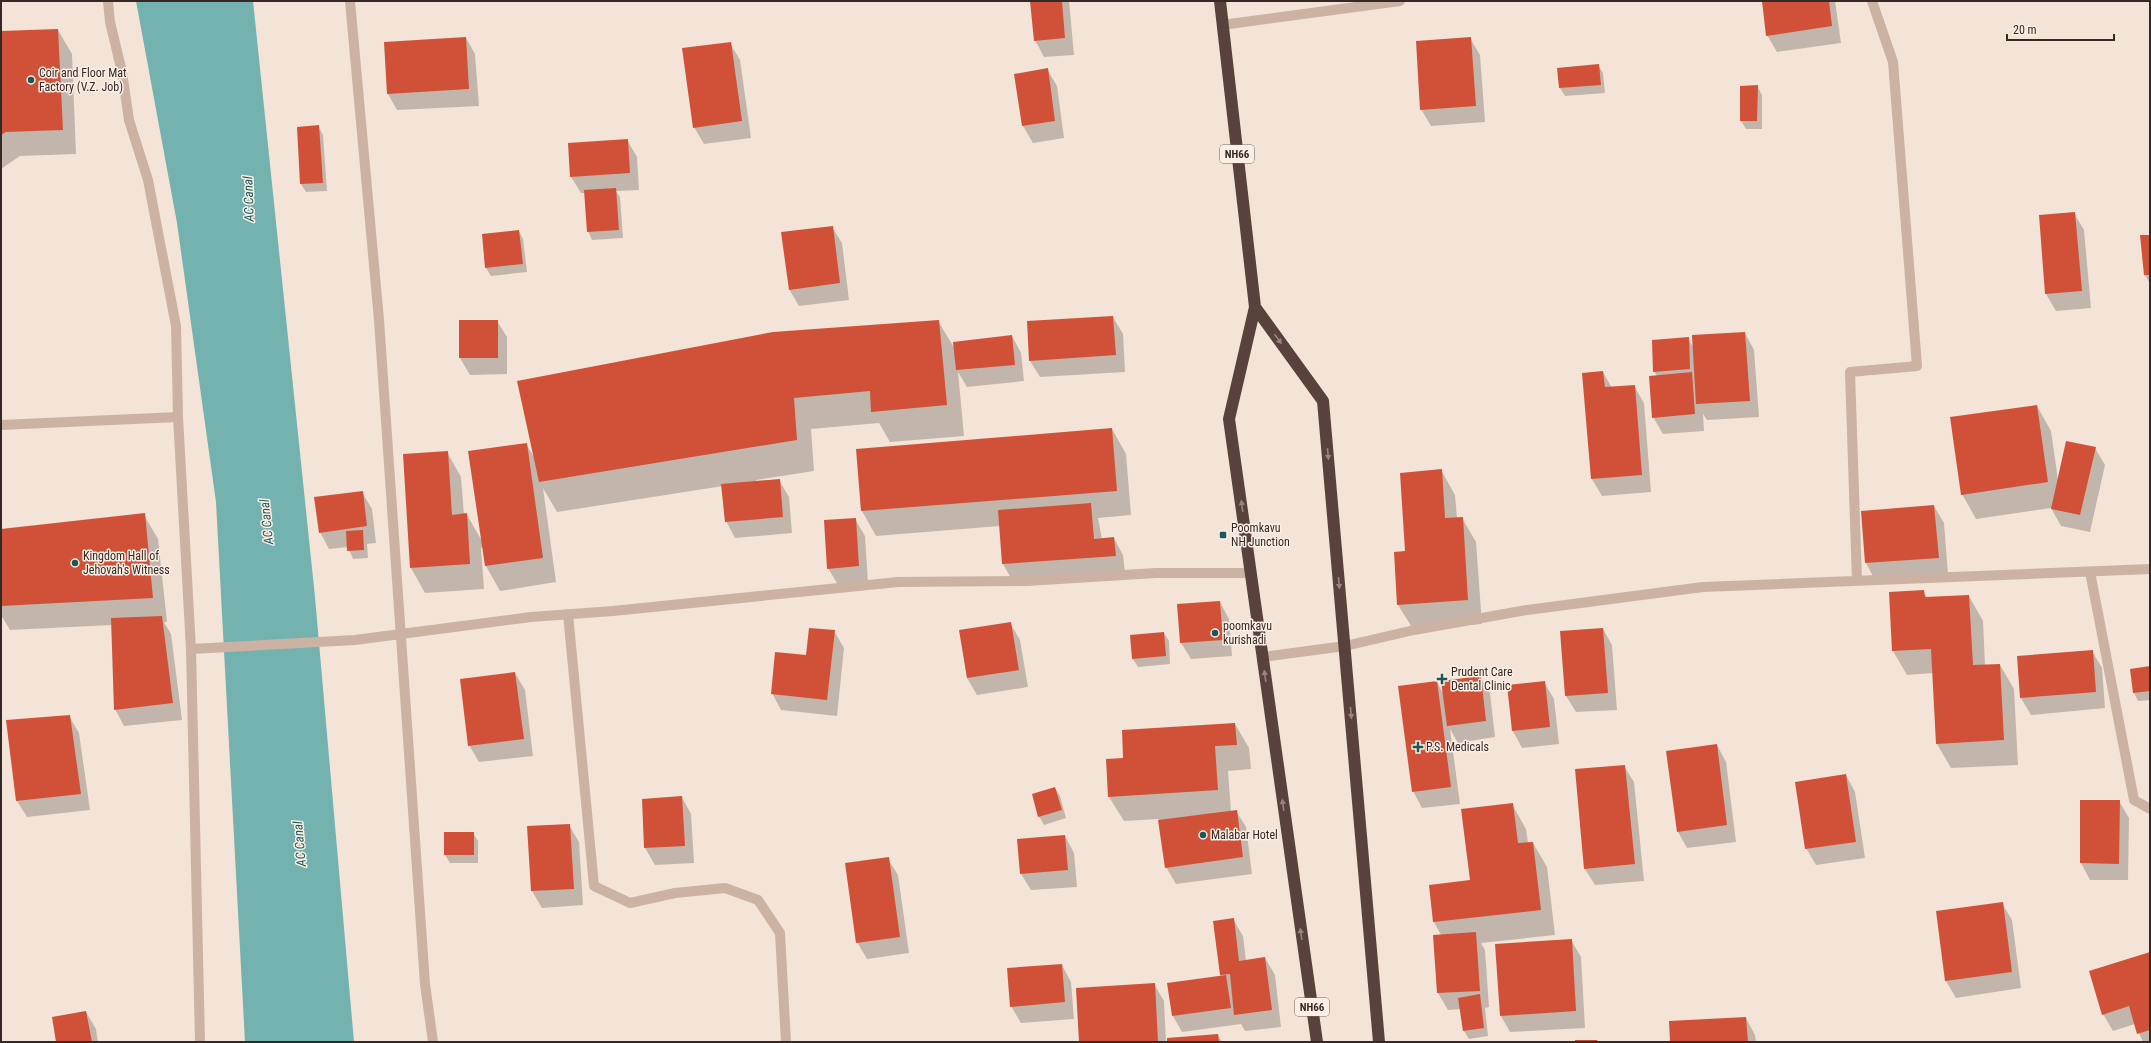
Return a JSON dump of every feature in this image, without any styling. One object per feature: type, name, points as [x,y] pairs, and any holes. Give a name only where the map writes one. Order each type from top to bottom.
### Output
[{"type":"highway","name":"NH66","points":[[1220,1],[1255,307]]},
{"type":"highway","points":[[1255,307],[1230,418],[1263,657]]},
{"type":"highway","points":[[1255,307],[1323,401],[1379,1042]]},
{"type":"highway","name":"NH66","points":[[1263,657],[1306,973],[1317,1042]]},
{"type":"street","points":[[108,1],[110,22],[122,72],[129,120],[148,180],[176,326],[178,416],[191,649],[200,1042]]},
{"type":"street","points":[[350,1],[378,320],[425,984],[433,1042]]},
{"type":"street","points":[[1222,25],[1400,1]]},
{"type":"street","points":[[1857,581],[1850,372],[1917,366],[1892,62],[1872,1]]},
{"type":"street","points":[[1,425],[178,416]]},
{"type":"street","points":[[1263,657],[1345,646],[1414,630],[1527,610],[1703,587],[2150,569]]},
{"type":"street","points":[[2090,572],[2134,800],[2150,809]]},
{"type":"street","points":[[191,649],[355,640],[532,617],[898,582],[1027,581],[1156,573],[1251,573]]},
{"type":"street","points":[[568,614],[594,886],[630,903],[675,893],[725,888],[758,900],[780,933],[786,1042]]},
{"type":"water","name":"AC Canal","points":[[136,1],[253,1],[315,597],[354,1042],[245,1042],[216,502],[177,223]]},
{"type":"building","points":[[1030,1],[1062,1],[1065,38],[1034,41]]},
{"type":"building","points":[[1762,1],[1829,1],[1832,26],[1766,36]]},
{"type":"building","name":"Coir and Floor Mat Factory (V.Z. Job)","points":[[58,29],[63,130],[6,132],[1,135],[1,31]]},
{"type":"building","points":[[466,37],[469,89],[387,94],[384,42]]},
{"type":"building","points":[[1471,37],[1476,106],[1420,110],[1416,41]]},
{"type":"building","points":[[731,42],[742,121],[693,128],[682,48]]},
{"type":"building","points":[[1599,64],[1601,85],[1559,88],[1557,68]]},
{"type":"building","points":[[1048,68],[1055,121],[1022,126],[1014,74]]},
{"type":"building","points":[[1758,85],[1757,121],[1740,121],[1740,86]]},
{"type":"building","points":[[319,125],[323,183],[300,184],[297,127]]},
{"type":"building","points":[[628,139],[630,173],[570,177],[568,143]]},
{"type":"building","points":[[616,188],[619,230],[587,232],[584,190]]},
{"type":"building","points":[[2075,212],[2082,291],[2045,294],[2039,215]]},
{"type":"building","points":[[833,226],[840,283],[789,290],[781,232]]},
{"type":"building","points":[[519,230],[523,264],[485,268],[482,234]]},
{"type":"building","points":[[2140,235],[2150,235],[2150,275],[2144,275]]},
{"type":"building","points":[[1113,316],[1116,355],[1029,361],[1027,321]]},
{"type":"building","points":[[459,320],[498,320],[498,358],[459,358]]},
{"type":"building","points":[[939,320],[947,405],[871,412],[870,391],[794,398],[797,440],[539,482],[517,381],[773,332]]},
{"type":"building","points":[[1745,332],[1750,401],[1696,404],[1692,335]]},
{"type":"building","points":[[1012,335],[1015,365],[956,370],[953,342]]},
{"type":"building","points":[[1689,337],[1690,369],[1653,372],[1652,340]]},
{"type":"building","points":[[1603,371],[1605,387],[1635,385],[1642,475],[1591,479],[1582,373]]},
{"type":"building","points":[[1692,372],[1695,414],[1652,418],[1649,376]]},
{"type":"building","points":[[2037,405],[2048,482],[1961,495],[1950,417]]},
{"type":"building","points":[[1112,428],[1117,491],[861,511],[856,449]]},
{"type":"building","points":[[2066,441],[2096,447],[2080,515],[2051,509]]},
{"type":"building","points":[[527,443],[543,558],[485,566],[468,451]]},
{"type":"building","points":[[448,451],[452,515],[467,513],[470,564],[410,568],[403,454]]},
{"type":"building","points":[[1442,469],[1445,518],[1463,517],[1468,600],[1397,605],[1394,552],[1405,551],[1400,473]]},
{"type":"building","points":[[780,479],[783,517],[725,522],[721,484]]},
{"type":"building","points":[[363,491],[367,526],[319,533],[314,497]]},
{"type":"building","points":[[1091,503],[1094,539],[1114,537],[1116,556],[1002,564],[998,510]]},
{"type":"building","points":[[1934,505],[1939,558],[1865,563],[1861,511]]},
{"type":"building","name":"Kingdom Hall of Jehovah's Witness","points":[[145,513],[153,598],[1,606],[1,529]]},
{"type":"building","points":[[856,518],[859,566],[827,569],[824,520]]},
{"type":"building","points":[[363,530],[364,550],[347,551],[346,531]]},
{"type":"building","points":[[1924,590],[1925,597],[1969,595],[1973,665],[2000,664],[2004,740],[1936,744],[1931,649],[1892,651],[1889,592]]},
{"type":"building","points":[[1220,601],[1223,640],[1180,643],[1177,604]]},
{"type":"building","points":[[162,616],[173,703],[114,710],[111,618]]},
{"type":"building","points":[[1011,622],[1019,670],[967,678],[959,630]]},
{"type":"building","points":[[809,628],[835,630],[827,700],[771,694],[775,652],[806,655]]},
{"type":"building","points":[[1603,628],[1608,693],[1565,696],[1560,631]]},
{"type":"building","points":[[1164,632],[1166,656],[1132,659],[1130,635]]},
{"type":"building","points":[[2093,650],[2096,692],[2020,698],[2017,656]]},
{"type":"building","points":[[2150,666],[2150,691],[2133,693],[2130,669]]},
{"type":"building","points":[[515,672],[524,739],[468,746],[460,679]]},
{"type":"building","points":[[1481,676],[1486,721],[1447,726],[1441,681]]},
{"type":"building","points":[[1437,681],[1451,787],[1412,792],[1398,686]]},
{"type":"building","points":[[1545,681],[1550,727],[1512,731],[1507,685]]},
{"type":"building","points":[[70,715],[81,794],[16,801],[6,720]]},
{"type":"building","points":[[1235,723],[1237,745],[1215,746],[1218,790],[1108,797],[1106,759],[1123,758],[1122,730]]},
{"type":"building","points":[[1717,744],[1727,825],[1677,832],[1666,751]]},
{"type":"building","points":[[1625,765],[1635,864],[1584,869],[1575,769]]},
{"type":"building","points":[[1846,774],[1856,842],[1805,849],[1795,782]]},
{"type":"building","points":[[1055,787],[1062,810],[1038,817],[1032,794]]},
{"type":"building","points":[[682,796],[685,846],[644,848],[642,799]]},
{"type":"building","points":[[2080,800],[2120,800],[2119,864],[2080,863]]},
{"type":"building","points":[[1513,803],[1518,843],[1533,842],[1541,910],[1433,922],[1429,885],[1470,880],[1461,809]]},
{"type":"building","points":[[1237,810],[1243,857],[1165,868],[1158,820]]},
{"type":"building","points":[[570,824],[574,889],[531,891],[527,826]]},
{"type":"building","points":[[444,832],[474,832],[474,855],[444,855]]},
{"type":"building","points":[[1065,835],[1068,870],[1020,874],[1017,839]]},
{"type":"building","points":[[889,857],[900,937],[856,943],[845,863]]},
{"type":"building","points":[[2003,902],[2012,972],[1945,981],[1936,911]]},
{"type":"building","points":[[1234,918],[1239,961],[1265,957],[1272,1010],[1234,1015],[1230,974],[1220,975],[1213,921]]},
{"type":"building","points":[[1476,932],[1480,991],[1437,993],[1433,935]]},
{"type":"building","points":[[1572,939],[1576,1011],[1500,1016],[1495,944]]},
{"type":"building","points":[[2150,952],[2150,1030],[2137,1034],[2129,1006],[2102,1015],[2089,971]]},
{"type":"building","points":[[1062,964],[1065,1002],[1010,1007],[1007,968]]},
{"type":"building","points":[[1226,975],[1231,1008],[1172,1016],[1167,983]]},
{"type":"building","points":[[1155,983],[1158,1042],[1079,1042],[1076,988]]},
{"type":"building","points":[[1480,994],[1484,1028],[1463,1031],[1458,998]]},
{"type":"building","points":[[86,1011],[92,1042],[56,1042],[52,1017]]},
{"type":"building","points":[[1746,1017],[1748,1042],[1670,1042],[1669,1021]]},
{"type":"building","points":[[1218,1034],[1219,1042],[1167,1042],[1167,1038]]},
{"type":"building","points":[[1575,1040],[1597,1040],[1598,1042],[1575,1042]]},
{"type":"place","name":"Coir and Floor Mat Factory (V.Z. Job)","points":[[31,80]]},
{"type":"place","name":"Poomkavu NH Junction","points":[[1223,535]]},
{"type":"place","name":"Kingdom Hall of Jehovah's Witness","points":[[75,563]]},
{"type":"place","name":"poomkavu kurishadi","points":[[1215,633]]},
{"type":"place","name":"Prudent Care Dental Clinic","points":[[1442,679]]},
{"type":"place","name":"P.S. Medicals","points":[[1418,747]]},
{"type":"place","name":"Malabar Hotel","points":[[1203,835]]}]
